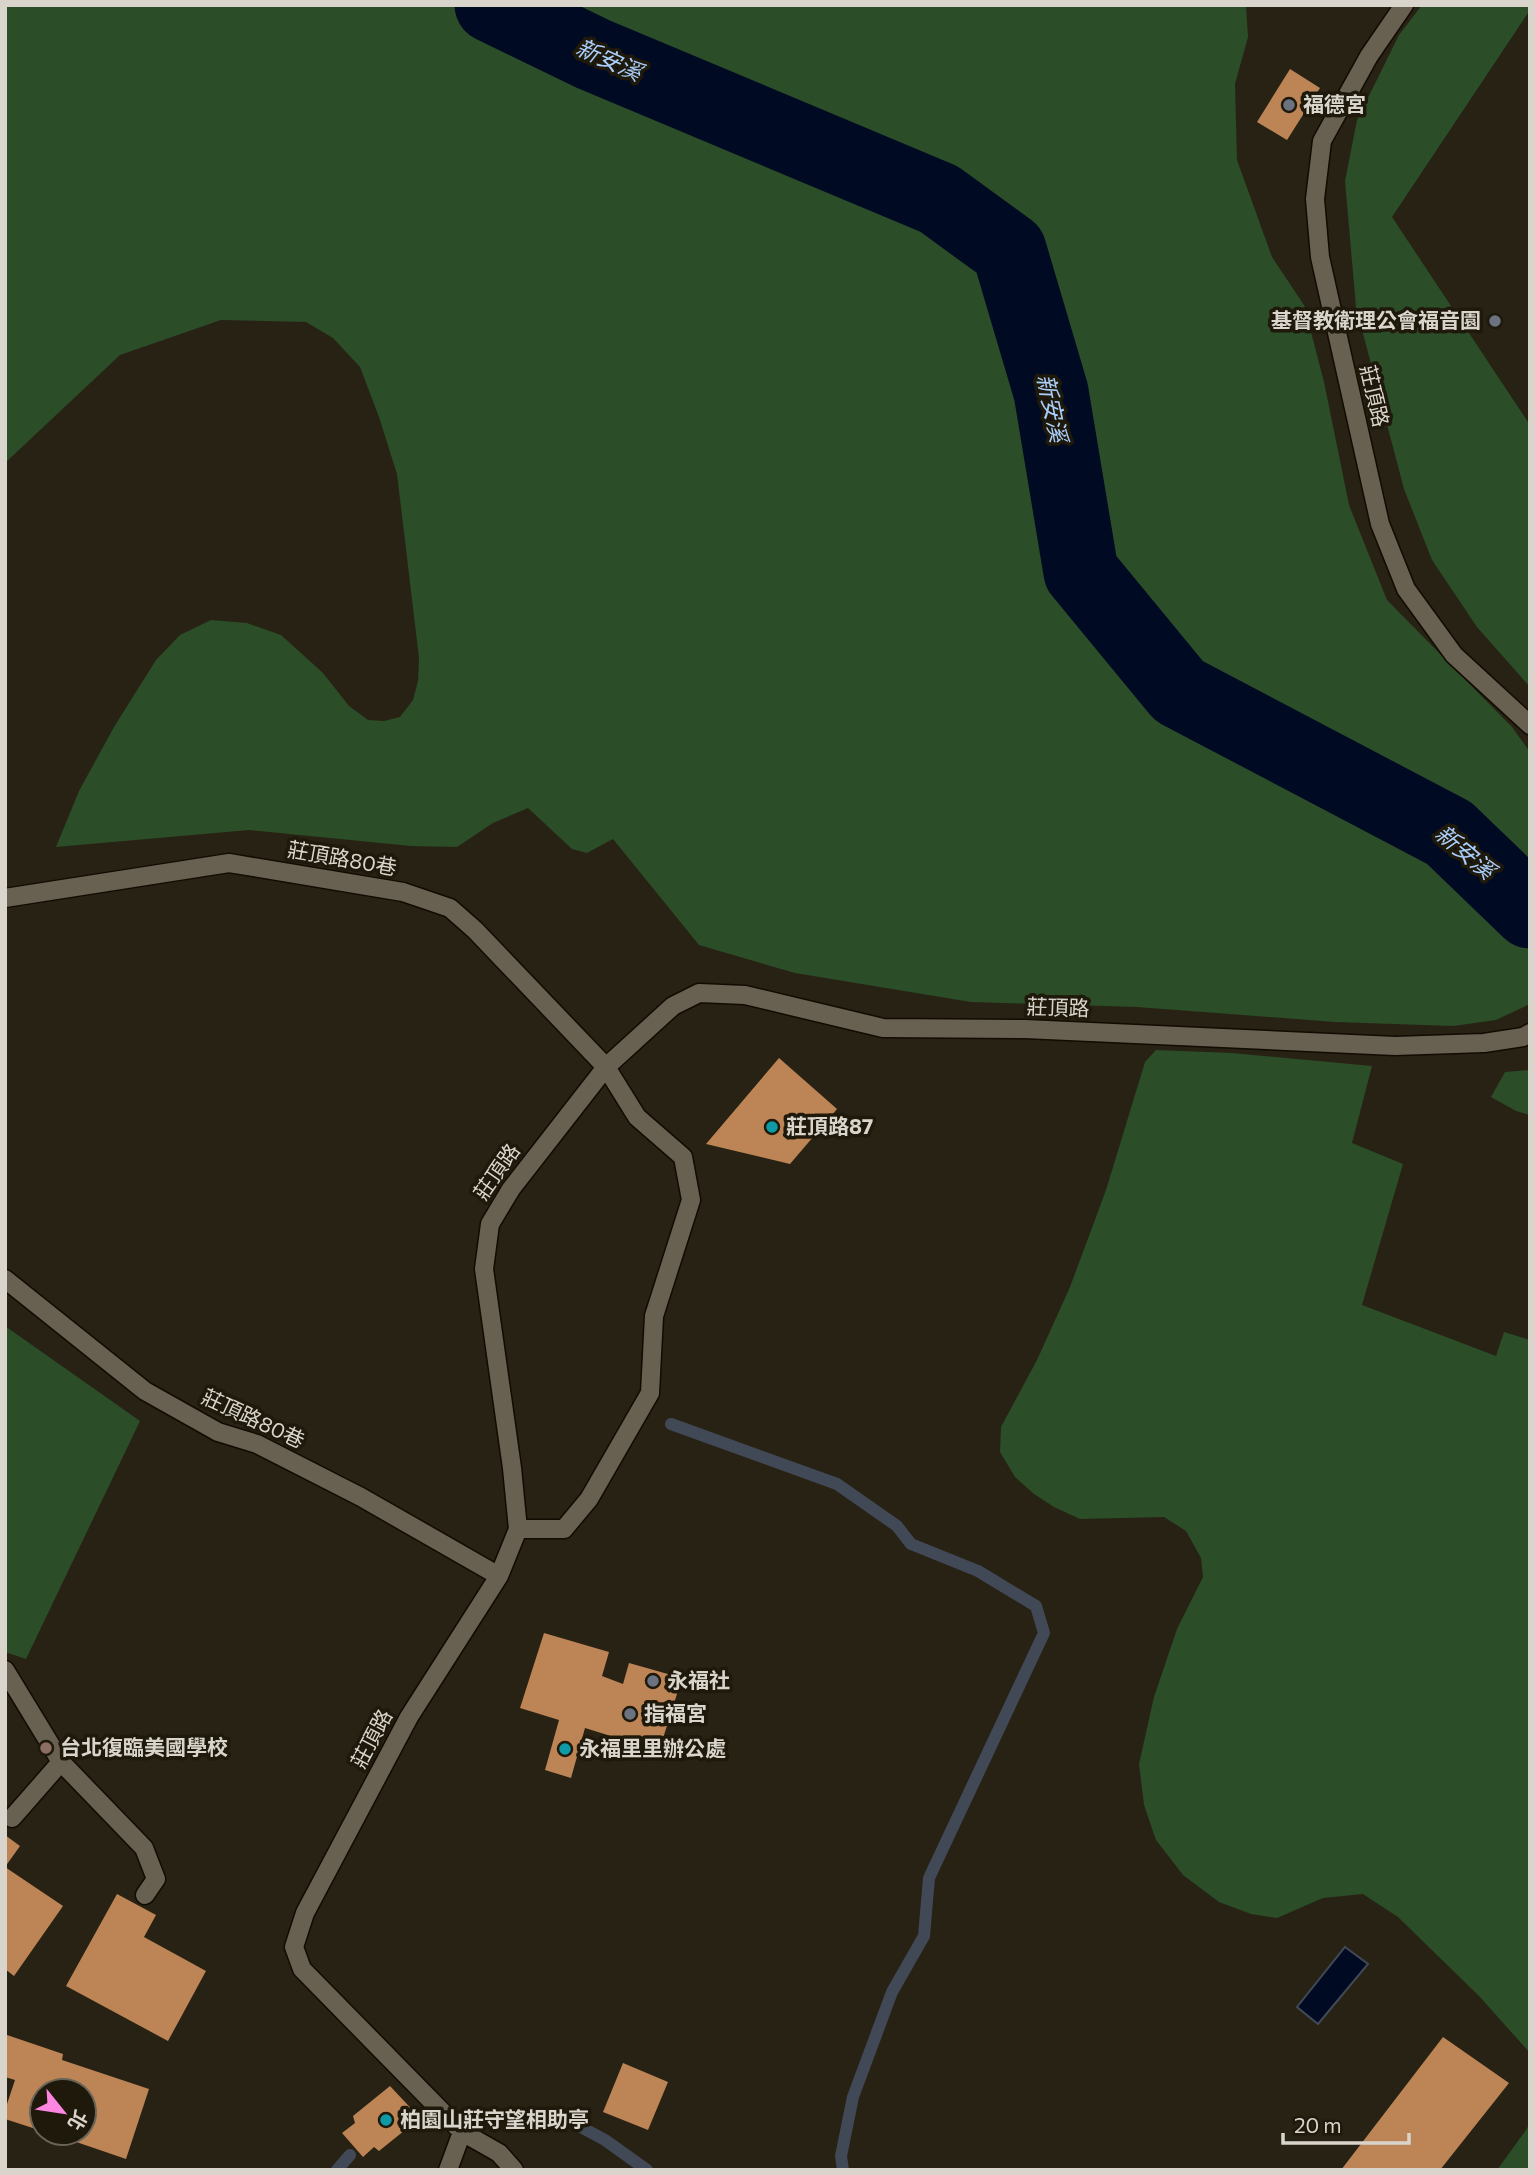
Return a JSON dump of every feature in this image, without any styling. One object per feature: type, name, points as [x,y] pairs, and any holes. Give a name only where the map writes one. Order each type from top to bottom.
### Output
[{"type":"street","name":"莊頂路","points":[[1404,5],[1369,56],[1322,141],[1315,199],[1320,257],[1380,524],[1406,589],[1454,654],[1530,725]]},
{"type":"street","name":"莊頂路80巷","points":[[5,898],[53,888],[229,863],[403,892],[450,908],[475,930],[606,1067],[637,1117],[683,1157],[691,1200],[654,1317],[650,1394],[589,1499],[564,1528],[518,1529]]},
{"type":"street","name":"莊頂路","points":[[514,2170],[499,2153],[462,2132],[302,1969],[295,1947],[305,1913],[409,1717],[499,1576],[518,1529],[484,1269],[490,1224],[510,1189],[606,1067],[673,1006],[699,993],[745,995],[883,1028],[1025,1029],[1395,1046],[1484,1043],[1523,1037],[1530,1033]]},
{"type":"street","name":"莊頂路80巷","points":[[5,1279],[145,1391],[218,1432],[257,1444],[393,1514],[499,1576]]},
{"type":"street","points":[[5,1670],[61,1762],[144,1848],[156,1879],[145,1895]]},
{"type":"street","points":[[12,1818],[61,1762]]},
{"type":"street","points":[[448,2170],[462,2132]]},
{"type":"green space","points":[[5,5],[1246,5],[1248,37],[1235,84],[1237,160],[1272,257],[1304,305],[1324,382],[1349,505],[1387,600],[1512,727],[1530,752],[1530,1004],[1496,1020],[1453,1026],[1335,1022],[1137,1007],[971,1002],[795,973],[699,945],[613,839],[587,853],[572,849],[528,808],[493,823],[457,847],[411,846],[249,830],[56,847],[79,791],[114,727],[156,660],[180,635],[211,620],[247,623],[281,635],[323,673],[349,706],[368,720],[384,721],[400,717],[413,700],[418,681],[419,658],[397,474],[379,417],[360,367],[333,338],[306,322],[221,320],[120,355],[5,463]]},
{"type":"green space","points":[[1422,5],[1530,5],[1530,10],[1392,217],[1530,425],[1530,687],[1477,627],[1432,560],[1404,489],[1356,307],[1345,181],[1357,120],[1399,35]]},
{"type":"green space","points":[[1156,1050],[1232,1053],[1372,1066],[1352,1143],[1403,1164],[1362,1305],[1496,1356],[1504,1332],[1530,1340],[1530,2053],[1479,1996],[1398,1917],[1363,1894],[1323,1898],[1277,1918],[1251,1914],[1219,1902],[1183,1875],[1156,1840],[1144,1805],[1139,1764],[1154,1697],[1177,1629],[1203,1577],[1201,1558],[1186,1531],[1164,1517],[1080,1519],[1054,1507],[1015,1477],[1000,1452],[1001,1427],[1037,1360],[1070,1287],[1106,1190],[1145,1062]]},
{"type":"green space","points":[[1530,1070],[1530,1115],[1516,1111],[1491,1097],[1505,1072]]},
{"type":"green space","points":[[5,1326],[140,1421],[26,1659],[5,1652]]},
{"type":"green space","points":[[1530,2123],[1530,2170],[1497,2170],[1526,2130]]},
{"type":"water","points":[[1345,1947],[1368,1964],[1318,2024],[1297,2007]]},
{"type":"building","name":"福德宮","points":[[1290,69],[1320,88],[1287,140],[1257,122]]},
{"type":"building","name":"莊頂路87","points":[[779,1058],[837,1109],[790,1164],[706,1144]]},
{"type":"building","points":[[544,1633],[609,1652],[602,1676],[623,1684],[629,1663],[682,1678],[659,1751],[585,1728],[571,1778],[545,1770],[559,1720],[520,1708]]},
{"type":"building","points":[[5,1835],[20,1846],[5,1867]]},
{"type":"building","points":[[5,1867],[63,1906],[14,1976],[5,1969]]},
{"type":"building","points":[[117,1894],[156,1915],[144,1937],[206,1971],[168,2041],[66,1986]]},
{"type":"building","points":[[7,2035],[63,2054],[62,2060],[149,2089],[126,2159],[91,2147],[98,2147],[98,2077],[28,2077],[28,2126],[5,2119],[5,2110],[15,2080],[5,2077]]},
{"type":"building","points":[[1443,2037],[1509,2083],[1440,2170],[1341,2170]]},
{"type":"building","points":[[623,2063],[668,2082],[648,2130],[603,2112]]},
{"type":"building","name":"柏園山莊守望相助亭","points":[[390,2086],[420,2118],[379,2151],[374,2147],[363,2157],[342,2133],[355,2123],[353,2116]]},
{"type":"waterway","name":"新安溪","points":[[492,5],[593,54],[939,199],[1009,250],[1051,392],[1081,572],[1179,691],[1449,833],[1530,911]]},
{"type":"waterway","points":[[671,1424],[837,1484],[897,1526],[911,1544],[978,1571],[1036,1606],[1044,1633],[929,1878],[924,1936],[892,1992],[853,2097],[841,2156],[843,2170]]},
{"type":"waterway","points":[[579,2126],[605,2140],[647,2170]]},
{"type":"waterway","points":[[337,2170],[350,2155]]},
{"type":"place","name":"福德宮","points":[[1289,105]]},
{"type":"place","name":"基督教衛理公會福音園","points":[[1495,321]]},
{"type":"place","name":"莊頂路87","points":[[772,1127]]},
{"type":"place","name":"永福社","points":[[653,1681]]},
{"type":"place","name":"指福宮","points":[[630,1714]]},
{"type":"place","name":"台北復臨美國學校","points":[[46,1748]]},
{"type":"place","name":"永福里里辦公處","points":[[565,1749]]},
{"type":"place","name":"柏園山莊守望相助亭","points":[[386,2120]]}]
